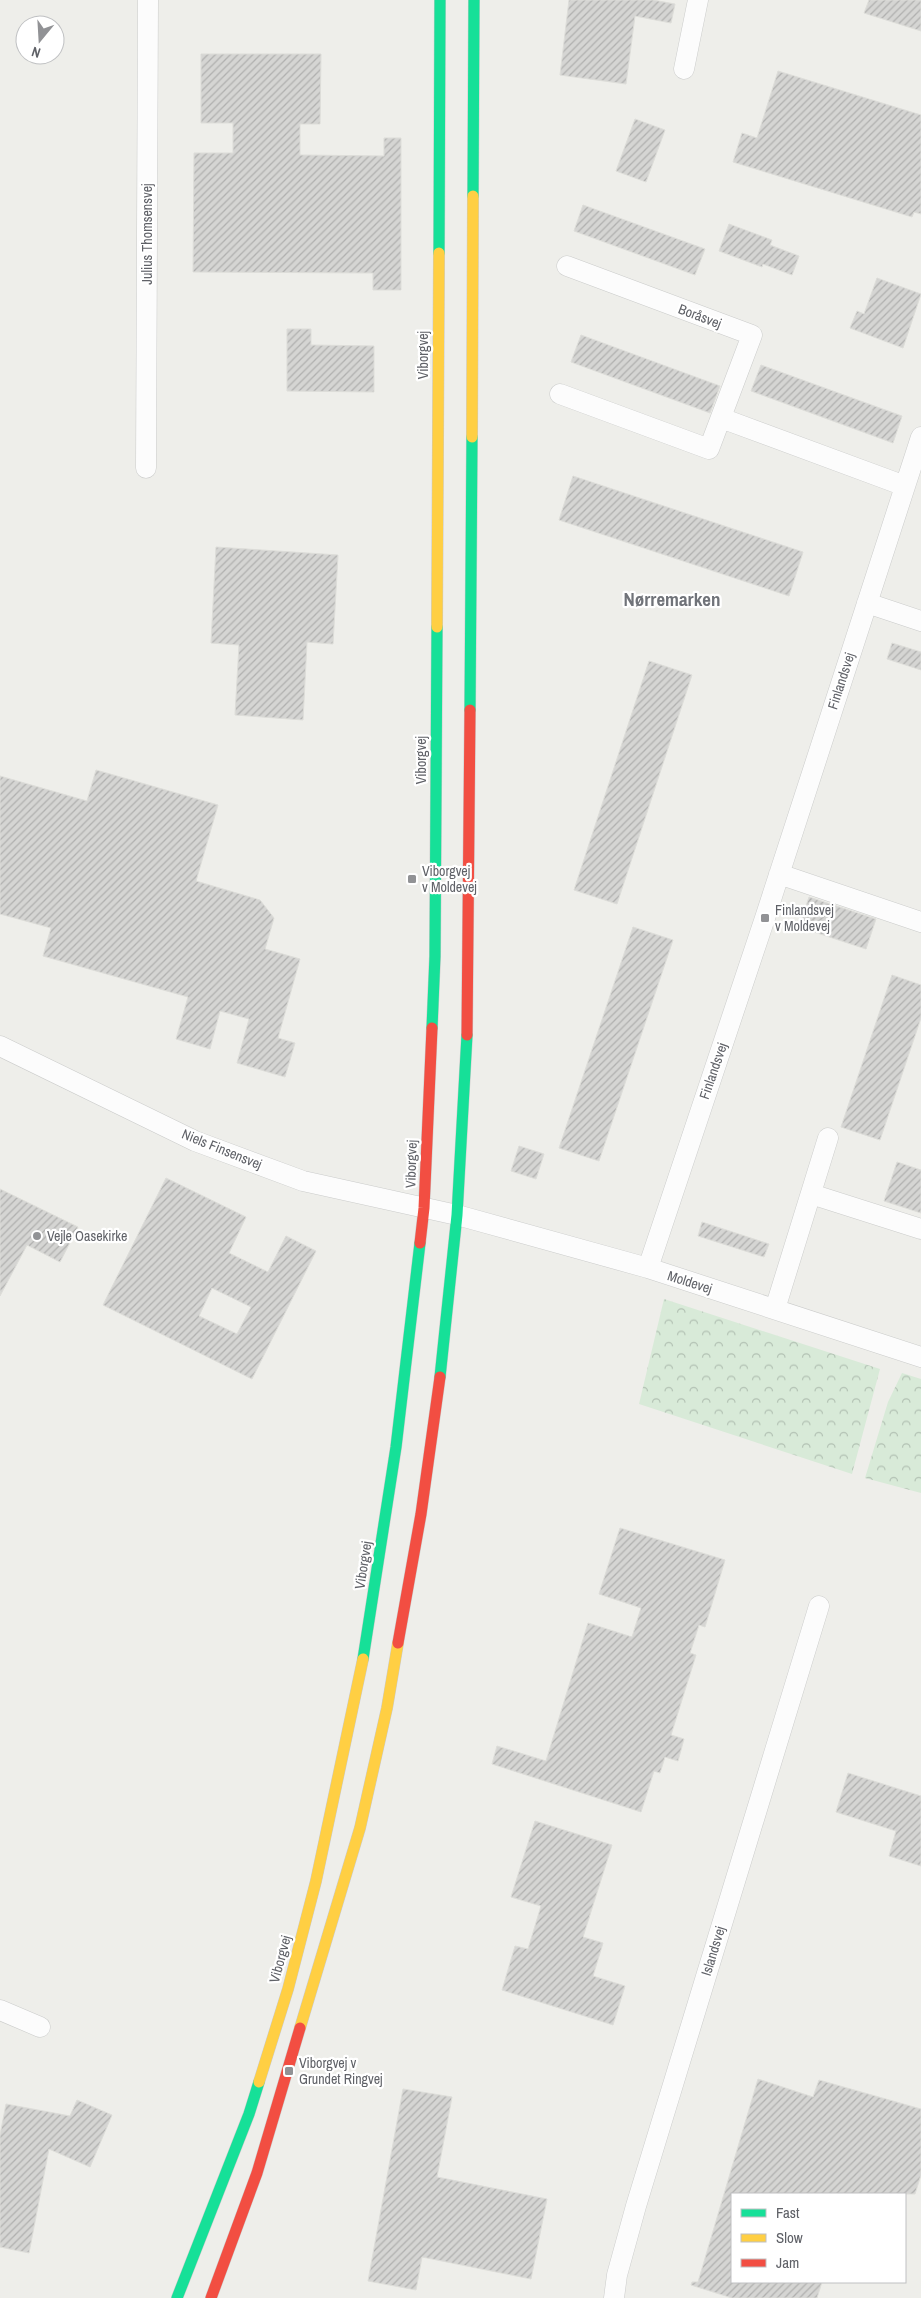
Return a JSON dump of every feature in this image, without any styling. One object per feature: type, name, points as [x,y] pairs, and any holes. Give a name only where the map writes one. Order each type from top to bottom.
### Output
[{"type":"street","name":"Julius Thomsensvej","points":[[146,468],[148,0]]},
{"type":"street","name":"Viborgvej","points":[[177,2298],[249,2114],[288,1989],[316,1881],[368,1634],[396,1447],[424,1208],[435,956],[440,0]]},
{"type":"street","points":[[211,2298],[257,2173],[360,1828],[386,1708],[421,1514],[443,1352],[457,1215],[469,1000],[474,0]]},
{"type":"street","points":[[684,69],[698,0]]},
{"type":"street","name":"Boråsvej","points":[[560,394],[708,449],[752,335],[567,266]]},
{"type":"street","points":[[721,418],[906,486]]},
{"type":"street","name":"Finlandsvej","points":[[648,1268],[921,437]]},
{"type":"street","points":[[867,603],[921,621]]},
{"type":"street","points":[[779,874],[921,922]]},
{"type":"street","name":"Niels Finsensvej","points":[[0,1046],[195,1141],[303,1181],[457,1215]]},
{"type":"street","points":[[775,1309],[828,1138]]},
{"type":"street","points":[[811,1194],[921,1229]]},
{"type":"street","name":"Moldevej","points":[[457,1215],[648,1268],[921,1357]]},
{"type":"street","name":"Islandsvej","points":[[614,2298],[636,2206],[819,1606]]},
{"type":"street","points":[[0,2010],[40,2027]]},
{"type":"green space","points":[[664,1299],[880,1369],[852,1474],[639,1404]]},
{"type":"green space","points":[[902,1373],[921,1379],[921,1493],[865,1478],[888,1402]]},
{"type":"building","points":[[569,0],[653,0],[675,4],[671,23],[635,16],[626,84],[560,75]]},
{"type":"building","points":[[869,0],[921,0],[921,31],[864,13]]},
{"type":"building","points":[[201,54],[321,54],[320,124],[300,124],[300,155],[384,156],[384,138],[401,138],[401,290],[373,290],[373,273],[193,272],[194,153],[233,153],[233,123],[201,123]]},
{"type":"building","points":[[778,71],[921,115],[921,214],[914,212],[912,217],[733,162],[742,133],[757,138]]},
{"type":"building","points":[[635,119],[665,130],[646,182],[616,171]]},
{"type":"building","points":[[583,205],[705,249],[695,275],[574,231]]},
{"type":"building","points":[[729,224],[772,240],[770,245],[799,256],[792,275],[763,264],[762,267],[719,251]]},
{"type":"building","points":[[877,278],[921,294],[903,348],[850,328],[857,311],[864,314]]},
{"type":"building","points":[[287,329],[311,329],[311,345],[374,346],[374,392],[287,391]]},
{"type":"building","points":[[581,335],[720,386],[710,413],[571,362]]},
{"type":"building","points":[[761,365],[902,416],[893,443],[751,391]]},
{"type":"building","points":[[573,476],[803,552],[789,596],[559,520]]},
{"type":"building","points":[[216,547],[338,555],[333,644],[307,642],[303,720],[235,715],[239,645],[211,643]]},
{"type":"building","points":[[892,643],[921,652],[921,670],[887,659]]},
{"type":"building","points":[[649,661],[692,675],[617,904],[574,890]]},
{"type":"building","points":[[96,770],[218,805],[196,881],[260,900],[274,918],[265,949],[300,959],[278,1038],[295,1043],[285,1077],[237,1063],[249,1019],[220,1011],[210,1049],[176,1039],[188,997],[43,956],[51,928],[0,914],[0,776],[87,801]]},
{"type":"building","points":[[809,897],[876,919],[866,949],[799,927]]},
{"type":"building","points":[[633,927],[673,940],[599,1161],[559,1148]]},
{"type":"building","points":[[892,975],[921,985],[921,1018],[880,1140],[841,1127]]},
{"type":"building","points":[[519,1146],[544,1154],[536,1179],[511,1171]]},
{"type":"building","points":[[897,1162],[921,1170],[921,1213],[884,1201]]},
{"type":"building","points":[[166,1178],[246,1217],[229,1253],[268,1272],[286,1236],[316,1251],[252,1379],[103,1305]],"holes":[[[212,1288],[251,1307],[237,1334],[199,1316]]]},
{"type":"building","name":"Vejle Oasekirke","points":[[0,1189],[78,1227],[60,1262],[27,1245],[0,1296]]},
{"type":"building","points":[[702,1222],[769,1244],[764,1257],[698,1236]]},
{"type":"building","points":[[620,1528],[725,1560],[705,1627],[699,1625],[690,1653],[696,1655],[671,1735],[684,1739],[678,1761],[665,1757],[660,1773],[654,1771],[641,1812],[492,1764],[497,1746],[546,1761],[588,1623],[632,1637],[641,1608],[599,1594]]},
{"type":"building","points":[[848,1773],[921,1796],[921,1866],[889,1856],[896,1831],[836,1812]]},
{"type":"building","points":[[535,1821],[612,1845],[583,1937],[603,1943],[593,1976],[625,1986],[613,2025],[502,1990],[515,1946],[528,1949],[541,1906],[511,1897]]},
{"type":"building","points":[[758,2079],[813,2097],[819,2080],[921,2109],[921,2175],[915,2194],[731,2193],[731,2283],[822,2283],[817,2298],[732,2298],[691,2285],[692,2282],[698,2282]]},
{"type":"building","points":[[403,2089],[452,2097],[437,2177],[547,2199],[531,2279],[422,2257],[416,2290],[368,2281]]},
{"type":"building","points":[[77,2100],[112,2115],[90,2167],[49,2149],[29,2253],[0,2247],[0,2135],[6,2104],[70,2116]]},
{"type":"traffic: fast","points":[[439,253],[440,0]]},
{"type":"traffic: fast","points":[[473,196],[474,0]]},
{"type":"traffic: fast","points":[[470,710],[472,437]]},
{"type":"traffic: fast","points":[[432,1028],[435,956],[437,627]]},
{"type":"traffic: fast","points":[[440,1377],[457,1215],[467,1035]]},
{"type":"traffic: fast","points":[[363,1659],[396,1447],[420,1243]]},
{"type":"traffic: fast","points":[[177,2298],[249,2114],[259,2082]]},
{"type":"traffic: slow","points":[[472,437],[473,196]]},
{"type":"traffic: slow","points":[[437,627],[439,253]]},
{"type":"traffic: slow","points":[[300,2028],[360,1828],[387,1708],[398,1643]]},
{"type":"traffic: slow","points":[[259,2082],[288,1989],[316,1881],[363,1659]]},
{"type":"traffic: jam","points":[[467,1035],[470,710]]},
{"type":"traffic: jam","points":[[420,1243],[424,1208],[432,1028]]},
{"type":"traffic: jam","points":[[398,1643],[421,1514],[440,1377]]},
{"type":"traffic: jam","points":[[211,2298],[257,2173],[300,2028]]},
{"type":"place","name":"Viborgvej v Moldevej","points":[[412,879]]},
{"type":"place","name":"Finlandsvej v Moldevej","points":[[765,918]]},
{"type":"place","name":"Vejle Oasekirke","points":[[37,1236]]},
{"type":"place","name":"Viborgvej v Grundet Ringvej","points":[[289,2071]]},
{"type":"district","name":"Nørremarken","points":[[672,599]]}]
